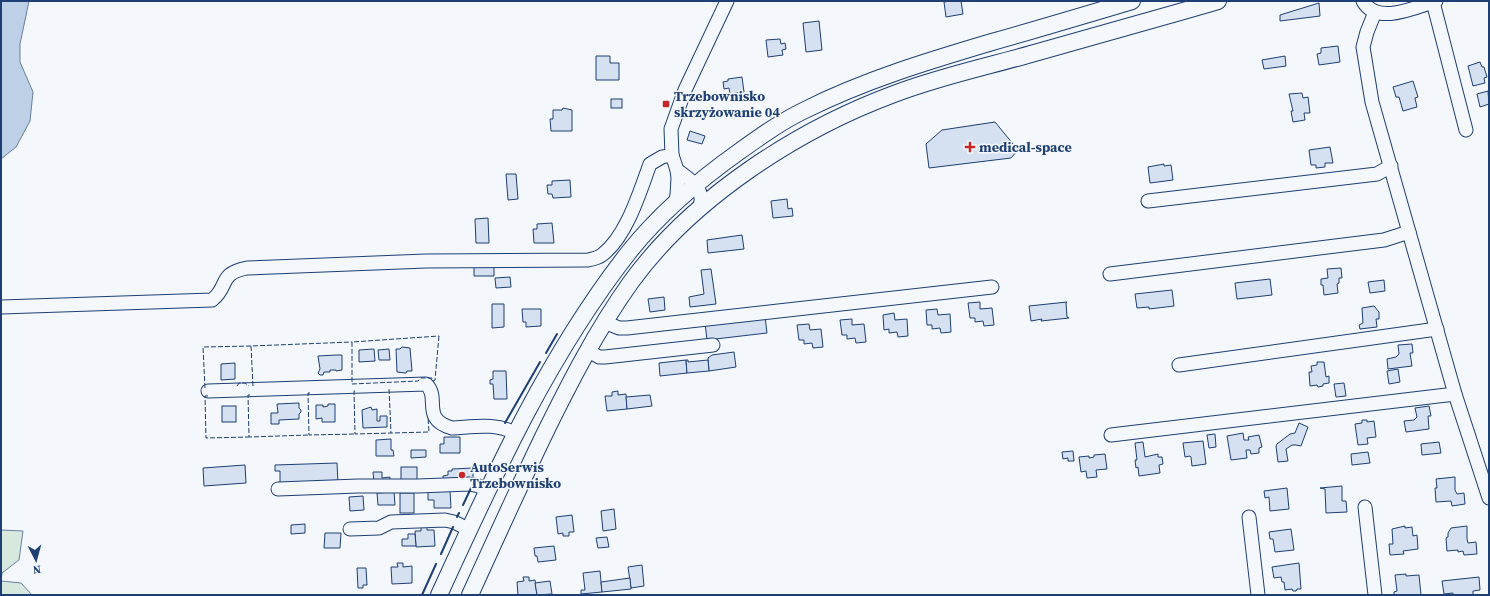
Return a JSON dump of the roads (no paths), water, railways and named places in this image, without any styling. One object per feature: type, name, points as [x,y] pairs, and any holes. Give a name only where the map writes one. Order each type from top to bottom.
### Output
[{"type":"main road","points":[[440,594],[486,491],[545,380],[600,292],[630,252],[675,203],[695,185],[768,130],[804,110],[874,79],[943,56],[1132,1]]},
{"type":"main road","points":[[470,595],[537,450],[587,350],[632,281],[670,237],[698,210],[751,168],[797,139],[849,113],[895,94],[942,78],[1218,1]]},
{"type":"main road","points":[[516,434],[523,434],[530,437],[537,450]]},
{"type":"street","points":[[1364,1],[1366,5],[1375,12],[1391,14],[1435,1],[1466,130]]},
{"type":"street","points":[[675,203],[678,186],[678,170],[672,155],[671,138],[674,118],[724,2]]},
{"type":"street","points":[[1375,12],[1363,47],[1372,102],[1455,394],[1489,498]]},
{"type":"street","points":[[1,307],[212,300],[218,296],[228,275],[236,270],[247,268],[426,261],[588,260],[603,254],[618,237],[631,216],[650,164],[662,157],[672,155]]},
{"type":"street","points":[[1148,201],[1377,174],[1391,166]]},
{"type":"street","points":[[678,170],[695,185],[701,196],[698,210]]},
{"type":"street","points":[[1110,274],[1384,240],[1409,232]]},
{"type":"street","points":[[604,322],[619,328],[627,328],[992,287]]},
{"type":"street","points":[[1179,365],[1437,329]]},
{"type":"street","points":[[587,350],[599,357],[605,357],[714,345]]},
{"type":"street","points":[[208,391],[426,384],[432,393],[432,407],[435,417],[445,426],[452,428],[498,426],[516,434]]},
{"type":"street","points":[[1111,435],[1455,394]]},
{"type":"street","points":[[278,489],[469,484],[479,486],[486,491]]},
{"type":"street","points":[[1365,506],[1375,595]]},
{"type":"street","points":[[1249,517],[1258,595]]},
{"type":"street","points":[[350,529],[379,528],[391,522],[446,520],[454,522],[468,530]]},
{"type":"water","points":[[1,1],[29,1],[20,44],[20,62],[33,92],[30,121],[16,147],[1,159]]},
{"type":"place","name":"Trzebownisko skrzyżowanie 04","points":[[666,104]]},
{"type":"place","name":"medical-space","points":[[970,147]]},
{"type":"place","name":"AutoSerwis Trzebownisko","points":[[462,475]]}]
